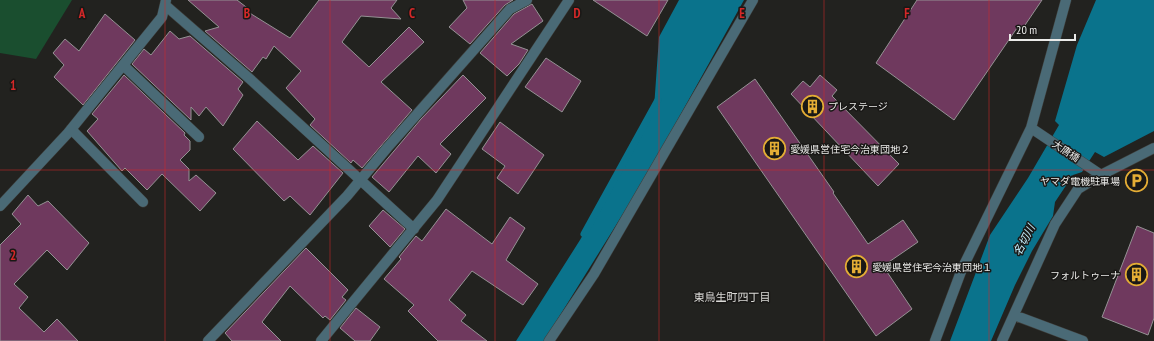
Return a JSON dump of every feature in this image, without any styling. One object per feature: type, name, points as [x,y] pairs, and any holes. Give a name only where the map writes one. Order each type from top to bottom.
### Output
[{"type":"street","points":[[208,341],[347,196],[360,179],[510,9],[527,0]]},
{"type":"street","points":[[321,341],[438,200],[569,0]]},
{"type":"street","points":[[549,341],[594,274],[753,0]]},
{"type":"street","points":[[935,341],[962,269],[1031,129],[1066,0]]},
{"type":"street","points":[[0,206],[72,129],[162,17],[166,3],[414,229]]},
{"type":"street","points":[[123,65],[199,137]]},
{"type":"street","points":[[72,129],[143,202]]},
{"type":"street","name":"大唐橋","points":[[1031,129],[1101,174]]},
{"type":"street","points":[[1002,341],[1055,224],[1078,189],[1101,174],[1154,148]]},
{"type":"street","points":[[1014,315],[1083,341]]},
{"type":"green space","points":[[0,0],[72,0],[36,59],[0,53]]},
{"type":"water","points":[[679,0],[744,0],[646,177],[544,341],[516,341],[580,240],[654,108],[659,37]]},
{"type":"water","name":"名切川","points":[[1096,0],[1154,0],[1154,131],[1104,157],[1095,152],[1082,172],[1073,175],[1055,202],[1053,216],[1032,251],[1015,285],[991,341],[950,341],[990,235],[1028,178],[1059,125],[1055,121],[1077,45]]},
{"type":"building","points":[[188,0],[237,0],[250,10],[248,12],[290,38],[319,0],[397,0],[391,8],[401,19],[361,16],[342,42],[369,67],[409,27],[424,42],[381,82],[412,110],[362,168],[353,160],[351,163],[310,125],[315,119],[286,88],[301,71],[274,46],[266,59],[263,57],[252,72],[205,31],[219,27]]},
{"type":"building","points":[[463,0],[513,0],[505,5],[470,44],[449,27],[467,8]]},
{"type":"building","points":[[593,0],[668,0],[647,36]]},
{"type":"building","points":[[917,0],[1042,0],[1021,31],[1017,28],[954,120],[876,63]]},
{"type":"building","points":[[532,4],[543,21],[511,44],[528,50],[519,64],[507,76],[480,53],[514,14]]},
{"type":"building","points":[[105,14],[135,40],[83,105],[54,77],[64,65],[53,53],[65,39],[79,51]]},
{"type":"building","points":[[170,31],[179,39],[190,36],[243,82],[238,89],[243,95],[223,126],[206,107],[199,116],[191,107],[191,120],[132,64],[144,49],[151,55]]},
{"type":"building","points":[[546,58],[581,81],[562,112],[525,87]]},
{"type":"building","points":[[124,75],[185,133],[184,135],[190,141],[190,150],[180,160],[189,169],[189,181],[196,175],[216,193],[200,211],[162,174],[147,190],[125,168],[122,171],[87,131],[98,119],[92,114]]},
{"type":"building","points":[[463,75],[486,98],[440,144],[451,154],[436,173],[418,156],[389,192],[372,177],[421,119]]},
{"type":"building","points":[[820,75],[837,90],[832,96],[899,164],[878,186],[791,94],[803,81],[810,87]]},
{"type":"building","points":[[755,79],[834,192],[833,193],[868,244],[903,220],[918,242],[883,266],[912,309],[876,336],[717,107]]},
{"type":"building","points":[[257,121],[298,160],[313,146],[343,173],[310,215],[290,196],[284,201],[233,149]]},
{"type":"building","points":[[500,122],[544,155],[518,194],[497,178],[505,166],[482,149]]},
{"type":"building","points":[[28,195],[38,206],[48,201],[89,243],[67,270],[47,250],[14,284],[28,297],[19,308],[44,332],[57,319],[78,341],[0,341],[0,245],[21,224],[12,214]]},
{"type":"building","points":[[446,209],[492,244],[510,217],[525,228],[506,260],[538,284],[523,305],[472,271],[449,300],[466,315],[461,321],[487,341],[438,341],[408,311],[414,305],[384,279],[401,259],[399,257],[416,236],[422,241]]},
{"type":"building","points":[[383,210],[405,229],[390,247],[369,226]]},
{"type":"building","name":"フォルトゥーナ","points":[[1137,226],[1154,233],[1154,318],[1148,335],[1102,317]]},
{"type":"building","points":[[306,248],[348,290],[342,297],[346,300],[330,320],[325,316],[323,318],[290,286],[262,322],[281,341],[232,341],[225,333]]},
{"type":"building","points":[[356,308],[380,327],[370,341],[355,341],[340,328]]},
{"type":"waterway","points":[[584,234],[658,100]]},
{"type":"place","name":"プレステージ","points":[[813,106]]},
{"type":"place","name":"愛媛県営住宅今治東団地２","points":[[775,149]]},
{"type":"place","name":"ヤマダ電機駐車場","points":[[1136,181]]},
{"type":"place","name":"愛媛県営住宅今治東団地１","points":[[856,267]]},
{"type":"place","name":"フォルトゥーナ","points":[[1136,275]]},
{"type":"district","name":"東鳥生町四丁目","points":[[732,297]]}]
